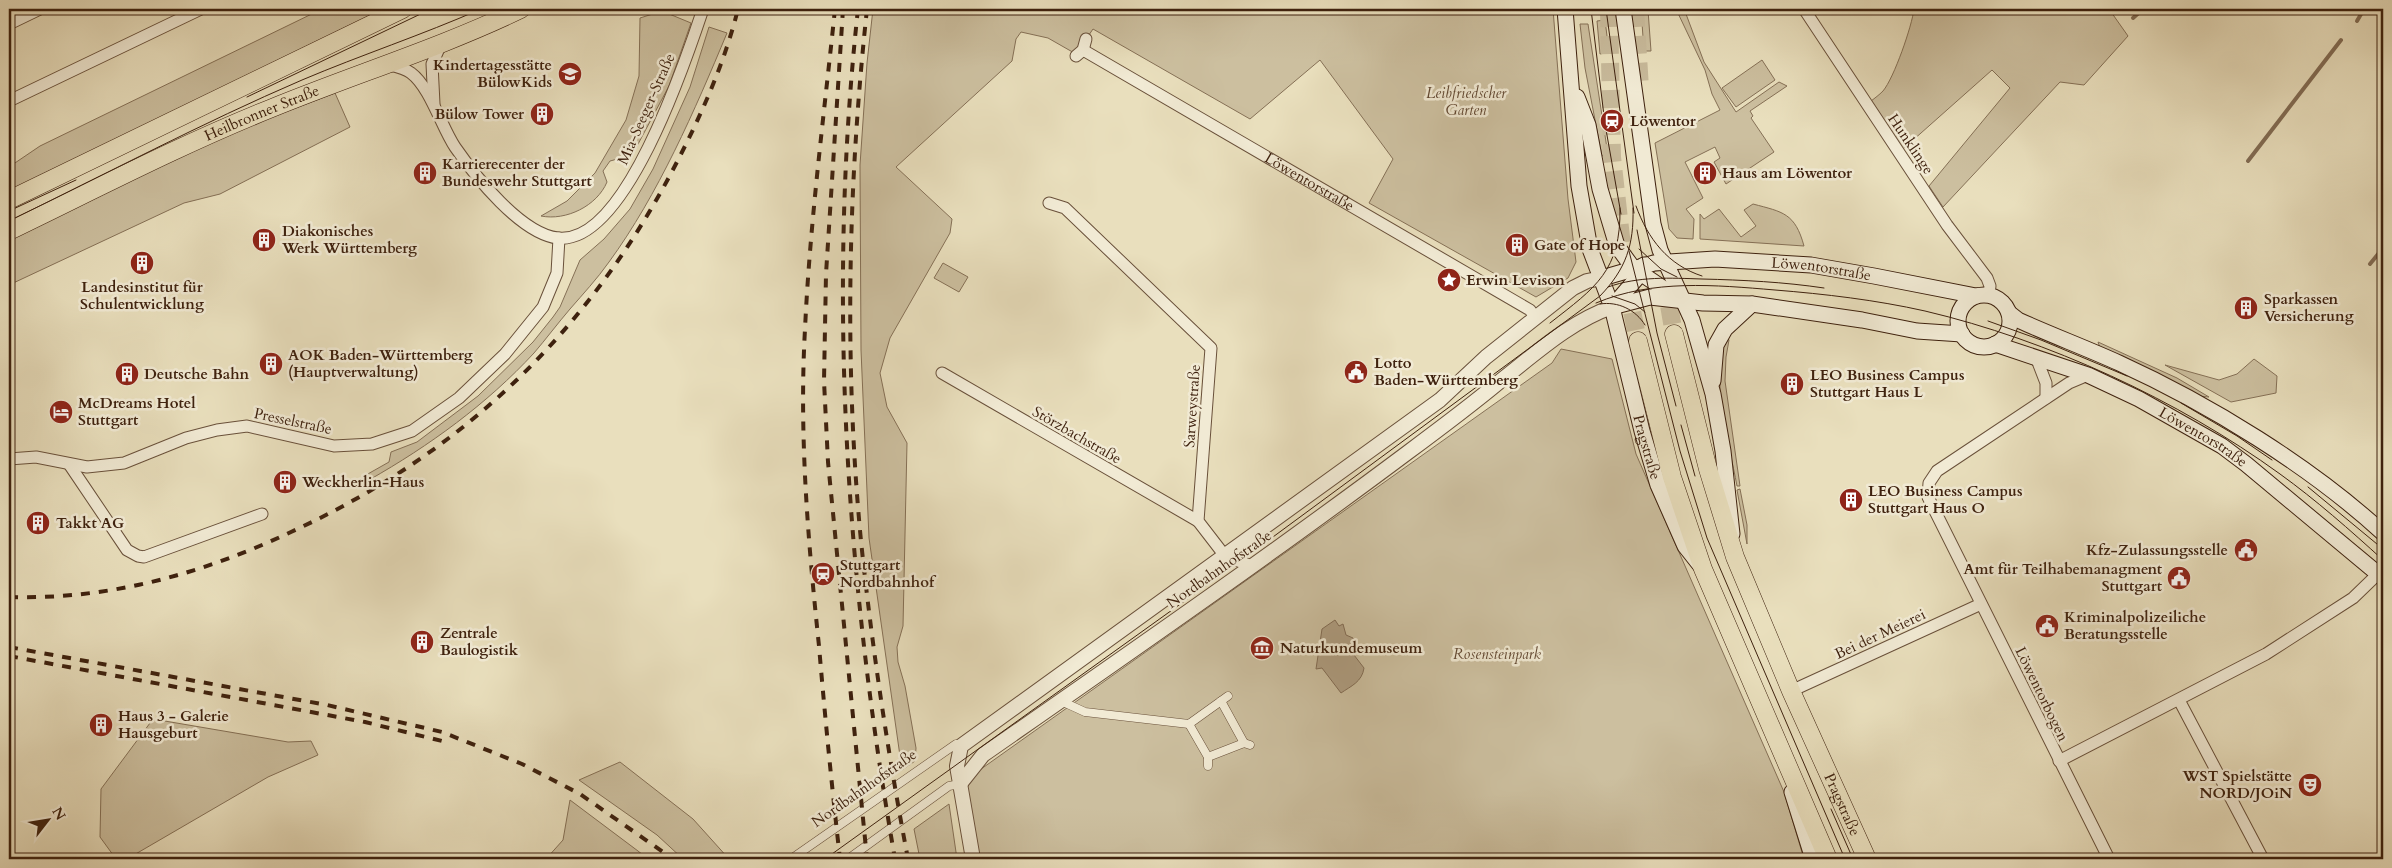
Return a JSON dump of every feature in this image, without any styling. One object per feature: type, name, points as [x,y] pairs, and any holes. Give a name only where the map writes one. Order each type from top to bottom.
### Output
[{"type":"main road","name":"Heilbronner Straße","points":[[9,200],[403,9]]},
{"type":"main road","name":"Heilbronner Straße","points":[[9,231],[224,128],[471,32],[521,9]]},
{"type":"main road","name":"Pragstraße","points":[[1565,9],[1576,154],[1590,249],[1612,307],[1642,432],[1658,485],[1685,546],[1703,569],[1766,712],[1813,859]]},
{"type":"main road","name":"Pragstraße","points":[[1623,9],[1642,161],[1656,239],[1696,330],[1712,394],[1730,509],[1734,557]]},
{"type":"main road","points":[[1572,82],[1588,125],[1600,189],[1617,246],[1638,269],[1684,301]]},
{"type":"main road","points":[[1612,307],[1656,239]]},
{"type":"main road","name":"Löwentorstraße","points":[[1602,278],[1666,261],[1715,259],[1811,265],[1998,299],[2009,313],[2018,320],[2150,378],[2222,417],[2361,512],[2383,533]]},
{"type":"main road","points":[[1962,334],[1959,327],[1960,312],[1966,302],[1982,296]]},
{"type":"main road","name":"Löwentorstraße","points":[[1612,307],[1650,297],[1684,301],[1752,304],[1853,318],[1917,331],[1941,330],[1962,334],[1968,341],[1976,345],[1986,346],[1995,344],[2088,375],[2140,399],[2222,446],[2382,574]]},
{"type":"main road","points":[[1712,394],[1716,345],[1725,329],[1752,304]]},
{"type":"main road","points":[[1995,344],[2001,340],[2009,328],[2009,313]]},
{"type":"main road","name":"Pragstraße","points":[[1674,334],[1708,469],[1734,557],[1791,691],[1867,859]]},
{"type":"main road","points":[[1638,341],[1672,477],[1703,569]]},
{"type":"main road","points":[[1766,712],[1828,859]]},
{"type":"street","points":[[9,24],[40,9]]},
{"type":"street","points":[[9,101],[201,9]]},
{"type":"street","name":"Mia-Seeger-Straße","points":[[559,238],[579,234],[600,220],[622,193],[647,149],[658,125],[691,45],[702,9]]},
{"type":"street","name":"Hunklinge","points":[[1804,9],[1947,225],[1987,278],[1990,286],[1982,296]]},
{"type":"street","points":[[434,106],[432,64],[441,44]]},
{"type":"street","name":"Löwentorstraße","points":[[1082,48],[1530,310],[1535,317]]},
{"type":"street","points":[[386,64],[411,72],[434,106],[454,146],[498,198],[522,221],[540,234],[559,238]]},
{"type":"street","name":"Sarweystraße","points":[[1049,203],[1065,208],[1211,348],[1198,521]]},
{"type":"street","name":"Presselstraße","points":[[9,459],[36,457],[87,467],[124,463],[186,438],[217,430],[247,426],[334,446],[372,444],[412,431],[459,398],[505,354],[543,307],[557,274],[559,238]]},
{"type":"street","name":"Nordbahnhofstraße","points":[[791,859],[958,745],[1225,556],[1440,400],[1486,357],[1574,288],[1602,278]]},
{"type":"street","name":"Nordbahnhofstraße","points":[[848,859],[949,786],[960,784],[984,755],[1252,566],[1458,416],[1538,351],[1586,317],[1612,307]]},
{"type":"street","points":[[2036,357],[2046,383],[2046,398]]},
{"type":"street","name":"Störzbachstraße","points":[[942,373],[1198,521]]},
{"type":"street","name":"Löwentorbogen","points":[[2088,375],[2078,378],[2046,398],[1937,471],[1929,482],[1928,497],[2058,761],[2179,700],[2274,649],[2353,598],[2382,574]]},
{"type":"street","points":[[69,464],[127,550],[138,556],[144,557],[262,514]]},
{"type":"street","points":[[1198,521],[1225,556],[1252,566]]},
{"type":"street","name":"Bei der Meierei","points":[[1791,691],[1981,604]]},
{"type":"street","points":[[1061,701],[1085,712],[1189,724],[1224,698],[1247,744],[1208,757]]},
{"type":"street","points":[[2179,700],[2262,859]]},
{"type":"street","points":[[1189,724],[1208,757],[1208,766]]},
{"type":"street","points":[[958,745],[957,766],[973,859]]},
{"type":"street","points":[[2058,761],[2109,859]]},
{"type":"green space","points":[[322,9],[383,9],[9,191],[9,167],[40,146]]},
{"type":"green space","name":"Leibfriedscher Garten","points":[[873,9],[1553,9],[1568,199],[1576,262],[1568,278],[1536,297],[1369,203],[1393,159],[1320,60],[1250,119],[1093,29],[1076,54],[1048,38],[1021,32],[1016,39],[1012,61],[896,167],[952,219],[950,233],[890,338],[880,373],[887,407],[907,443],[903,626],[897,647],[898,662],[905,686],[916,748],[915,761],[902,770],[869,538],[861,350],[860,165]]},
{"type":"green space","points":[[1641,9],[1651,9],[1648,10],[1651,51],[1644,51]]},
{"type":"green space","points":[[1676,9],[1683,9],[1686,14],[1704,62],[1736,112],[1779,82],[1787,86],[1750,111],[1753,116],[1751,118],[1774,152],[1726,184],[1714,162],[1720,158],[1715,147],[1685,162],[1703,198],[1686,209],[1694,219],[1693,239],[1677,238],[1669,229],[1655,143],[1720,110],[1712,94],[1705,70]]},
{"type":"green space","points":[[1914,9],[2109,9],[2128,36],[2084,85],[2060,82],[1943,207],[1929,186],[2010,88],[1992,70],[1903,149],[1871,101],[1883,91],[1892,75],[1906,39]]},
{"type":"green space","points":[[662,11],[691,23],[669,86],[637,146],[629,156],[610,161],[603,171],[607,182],[602,191],[588,205],[570,214],[551,217],[541,216],[567,201],[595,173],[626,120],[639,76],[640,18]]},
{"type":"green space","points":[[1605,20],[1609,52],[1600,54],[1597,21]]},
{"type":"green space","points":[[1580,24],[1588,24],[1608,155],[1602,156],[1585,68]]},
{"type":"green space","points":[[709,27],[727,33],[702,92],[644,209],[604,268],[534,353],[497,390],[435,438],[369,480],[366,475],[389,462],[391,452],[417,442],[478,396],[533,342],[553,317],[560,307],[580,260],[604,239],[630,209],[653,169],[690,87]]},
{"type":"green space","points":[[1762,60],[1775,80],[1736,107],[1722,88]]},
{"type":"green space","points":[[335,93],[350,127],[220,194],[184,203],[9,285],[9,239],[232,132]]},
{"type":"green space","points":[[1753,204],[1780,212],[1792,220],[1804,246],[1700,239],[1700,214],[1704,219],[1719,209],[1741,237],[1756,226],[1744,210]]},
{"type":"green space","points":[[943,263],[968,277],[959,292],[934,278]]},
{"type":"green space","points":[[1727,337],[1729,340],[1725,381],[1740,486],[1737,486],[1722,411],[1720,391],[1722,354]]},
{"type":"green space","points":[[2098,342],[2177,378],[2209,397],[2197,396],[2100,348]]},
{"type":"green space","name":"Rosensteinpark","points":[[1561,349],[1612,359],[1636,454],[1784,792],[1804,859],[973,859],[960,784],[1552,363]]},
{"type":"green space","points":[[2254,359],[2277,376],[2276,393],[2231,402],[2165,365],[2219,380],[2237,374]]},
{"type":"green space","points":[[1740,489],[1747,525],[1747,544],[1737,490]]},
{"type":"green space","points":[[153,719],[288,742],[311,741],[318,755],[268,777],[127,859],[116,859],[100,837],[101,789]]},
{"type":"green space","points":[[620,762],[693,819],[729,859],[683,859],[657,835],[579,780]]},
{"type":"green space","points":[[570,800],[648,859],[546,859],[563,840]]},
{"type":"green space","points":[[949,804],[957,859],[920,859],[914,829]]},
{"type":"shaded area","points":[[1335,620],[1339,626],[1343,624],[1346,635],[1353,638],[1356,644],[1354,655],[1364,668],[1361,677],[1341,693],[1322,668],[1316,669],[1322,629]]},
{"type":"waterway","points":[[2133,18],[2143,9]]},
{"type":"waterway","points":[[2357,21],[2364,9]]},
{"type":"waterway","points":[[2248,161],[2341,40]]},
{"type":"waterway","points":[[2370,264],[2383,248]]},
{"type":"tunnel","points":[[1609,9],[1612,157],[1623,255]]},
{"type":"tunnel","points":[[1635,9],[1640,88]]},
{"type":"tunnel","points":[[1660,253],[1674,334]]},
{"type":"tunnel","points":[[1627,286],[1638,341]]},
{"type":"tram line","points":[[247,97],[431,9]]},
{"type":"tram line","points":[[9,221],[265,96],[481,9]]},
{"type":"tram line","points":[[1591,9],[1605,124],[1621,214]]},
{"type":"tram line","points":[[1606,9],[1634,213]]},
{"type":"tram line","points":[[9,211],[76,180]]},
{"type":"tram line","points":[[1636,206],[1653,240],[1669,258],[1702,276]]},
{"type":"tram line","points":[[1550,323],[1580,299],[1603,276],[1616,247],[1620,208]]},
{"type":"tram line","points":[[825,859],[1239,562],[1600,296],[1616,276],[1627,256],[1632,234],[1633,208]]},
{"type":"tram line","points":[[1637,230],[1657,333],[1676,406]]},
{"type":"tram line","points":[[1639,249],[1661,269],[1677,277]]},
{"type":"tram line","points":[[1629,251],[1680,451],[1707,538],[1845,859]]},
{"type":"tram line","points":[[1608,287],[1643,279],[1666,278],[1717,279],[1824,288]]},
{"type":"tram line","points":[[1596,303],[1618,295],[1662,287],[1707,286],[1813,293],[1907,307],[1971,323],[2018,338],[2110,376],[2199,421],[2280,474],[2333,516],[2383,560]]},
{"type":"tram line","points":[[1612,296],[1635,304],[1645,312]]},
{"type":"tram line","points":[[1600,304],[1620,305],[1632,311],[1645,325]]},
{"type":"tram line","points":[[1988,321],[2041,340],[2127,376]]},
{"type":"tram line","points":[[2181,403],[2237,436],[2272,460]]},
{"type":"tram line","points":[[1681,425],[1695,476]]},
{"type":"tram line","points":[[2308,487],[2383,549]]},
{"type":"tram line","points":[[1831,809],[1853,859]]},
{"type":"railway","points":[[9,597],[46,597],[118,589],[189,572],[223,560],[291,532],[354,500],[413,464],[467,424],[518,379],[564,330],[606,277],[644,220],[697,122],[727,48],[738,9]]},
{"type":"railway","points":[[835,9],[810,249],[803,369],[803,408],[811,567],[840,859]]},
{"type":"railway","points":[[843,9],[826,274],[824,381],[828,462],[867,859]]},
{"type":"railway","points":[[858,9],[849,115],[844,222],[843,328],[846,435],[864,648],[878,754],[895,859]]},
{"type":"railway","points":[[867,9],[852,208],[850,275],[852,408],[861,541],[870,621],[887,740],[908,859]]},
{"type":"railway","points":[[9,647],[327,705],[442,732],[522,764],[580,794],[673,859]]},
{"type":"railway","points":[[9,656],[365,722],[450,743]]},
{"type":"place","name":"Kindertagesstätte BülowKids","points":[[570,74]]},
{"type":"place","name":"Bülow Tower","points":[[542,114]]},
{"type":"place","name":"Löwentor","points":[[1612,121]]},
{"type":"place","name":"Karrierecenter der Bundeswehr Stuttgart","points":[[425,173]]},
{"type":"place","name":"Haus am Löwentor","points":[[1705,173]]},
{"type":"place","name":"Diakonisches Werk Württemberg","points":[[264,240]]},
{"type":"place","name":"Gate of Hope","points":[[1517,245]]},
{"type":"place","name":"Landesinstitut für Schulentwicklung","points":[[142,263]]},
{"type":"place","name":"Erwin Levison","points":[[1449,280]]},
{"type":"place","name":"Sparkassen Versicherung","points":[[2246,308]]},
{"type":"place","name":"AOK Baden-Württemberg (Hauptverwaltung)","points":[[271,364]]},
{"type":"place","name":"Lotto Baden-Württemberg","points":[[1356,372]]},
{"type":"place","name":"Deutsche Bahn","points":[[127,374]]},
{"type":"place","name":"LEO Business Campus Stuttgart Haus L","points":[[1792,384]]},
{"type":"place","name":"McDreams Hotel Stuttgart","points":[[61,412]]},
{"type":"place","name":"Weckherlin-Haus","points":[[285,482]]},
{"type":"place","name":"LEO Business Campus Stuttgart Haus O","points":[[1851,500]]},
{"type":"place","name":"Takkt AG","points":[[38,523]]},
{"type":"place","name":"Kfz-Zulassungsstelle","points":[[2246,550]]},
{"type":"place","name":"Stuttgart Nordbahnhof","points":[[823,574]]},
{"type":"place","name":"Amt für Teilhabemanagment Stuttgart","points":[[2179,578]]},
{"type":"place","name":"Kriminalpolizeiliche Beratungsstelle","points":[[2047,626]]},
{"type":"place","name":"Zentrale Baulogistik","points":[[422,642]]},
{"type":"place","name":"Naturkundemuseum","points":[[1262,648]]},
{"type":"place","name":"Haus 3 - Galerie Hausgeburt","points":[[101,725]]},
{"type":"place","name":"WST Spielstätte NORD/JOiN","points":[[2310,785]]}]
